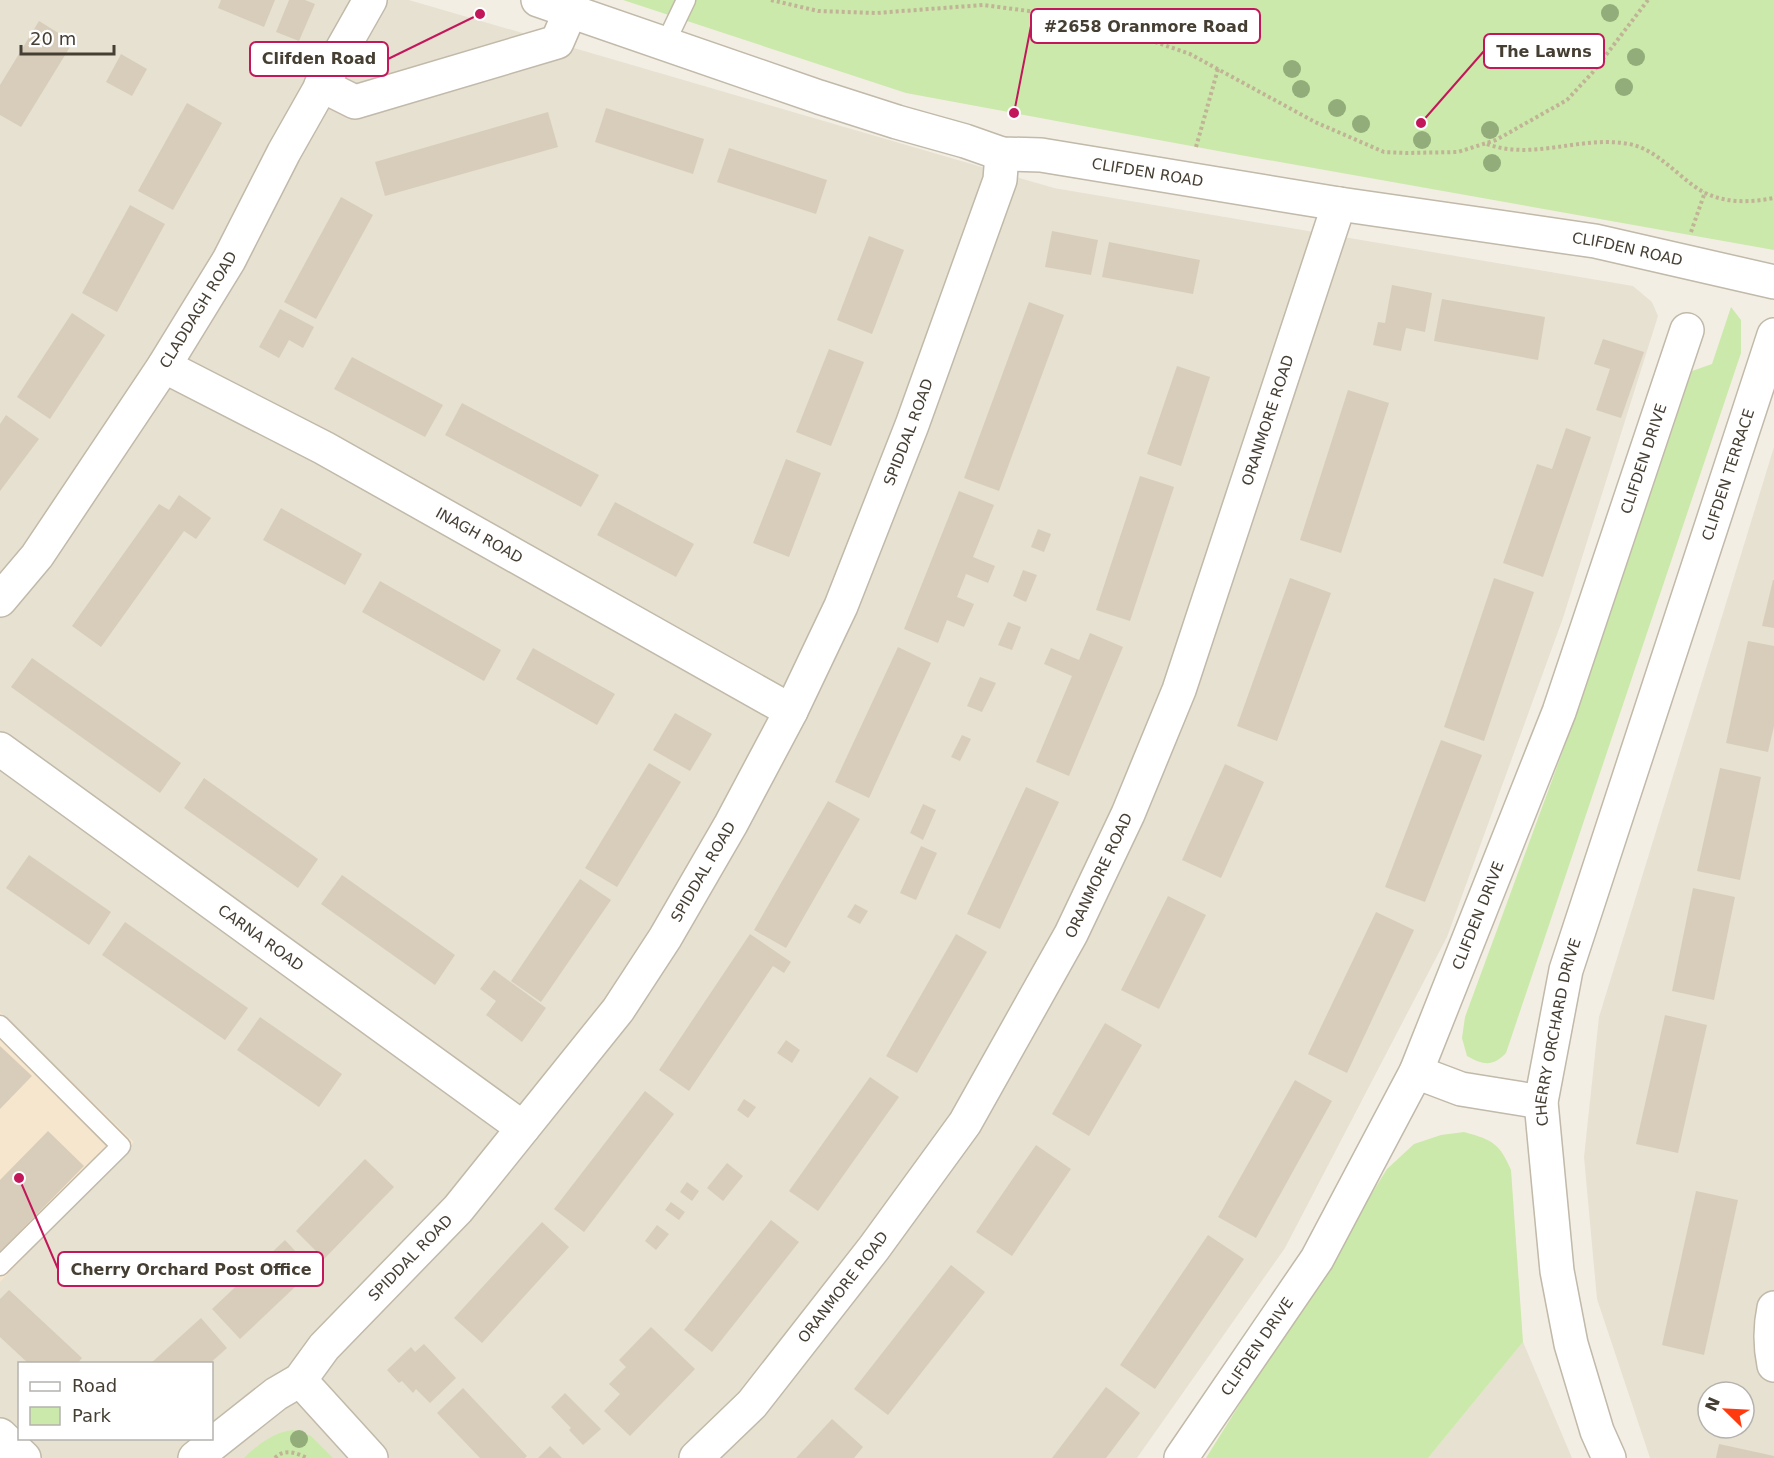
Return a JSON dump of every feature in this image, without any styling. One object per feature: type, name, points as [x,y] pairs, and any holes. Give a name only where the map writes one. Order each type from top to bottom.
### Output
[{"type":"street","name":"CLADDAGH ROAD","points":[[0,600],[37,556],[164,366],[229,260],[284,152],[370,0]]},
{"type":"street","name":"CLIFDEN ROAD","points":[[538,0],[819,97],[1002,154],[1041,155],[1190,181],[1595,241],[1774,282]]},
{"type":"street","points":[[321,86],[355,102],[557,42],[570,12]]},
{"type":"street","name":"SPIDDAL ROAD","points":[[195,1458],[276,1394],[300,1380],[324,1347],[458,1209],[618,1010],[665,938],[731,824],[791,711],[841,606],[912,425],[999,180],[1002,154]]},
{"type":"street","name":"ORANMORE ROAD","points":[[696,1458],[752,1404],[874,1248],[965,1123],[1071,934],[1128,814],[1179,690],[1339,204]]},
{"type":"street","name":"CLIFDEN DRIVE","points":[[1181,1458],[1317,1259],[1416,1072],[1559,712],[1687,330]]},
{"type":"street","name":"CLIFDEN TERRACE","points":[[1683,614],[1774,335]]},
{"type":"street","name":"INAGH ROAD","points":[[164,366],[324,448],[791,711]]},
{"type":"street","name":"CHERRY ORCHARD DRIVE","points":[[1609,1458],[1597,1431],[1571,1344],[1559,1282],[1541,1102],[1566,970],[1683,614]]},
{"type":"street","name":"CARNA ROAD","points":[[0,749],[523,1128]]},
{"type":"street","points":[[1416,1072],[1461,1089],[1541,1102]]},
{"type":"street","points":[[1774,1308],[1771,1321],[1771,1352],[1774,1365]]},
{"type":"street","points":[[300,1380],[371,1458]]},
{"type":"street","points":[[0,1435],[24,1458]]},
{"type":"lane","points":[[665,44],[686,0]]},
{"type":"lane","points":[[0,1025],[121,1146],[0,1266]]},
{"type":"path","points":[[771,0],[818,11],[876,13],[983,4],[1102,24],[1190,54],[1316,122],[1384,152],[1458,152],[1496,141],[1531,122],[1567,100],[1593,72],[1648,0]]},
{"type":"path","points":[[1190,181],[1197,137],[1218,69]]},
{"type":"path","points":[[1486,144],[1500,149],[1536,150],[1598,141],[1631,144],[1664,160],[1695,188],[1719,199],[1751,202],[1774,198]]},
{"type":"path","points":[[1682,261],[1705,192]]},
{"type":"path","points":[[275,1458],[279,1454],[290,1452],[307,1458]]},
{"type":"shaded area","points":[[0,0],[409,0],[1054,188],[1633,286],[1652,302],[1658,316],[1563,618],[1447,937],[1285,1248],[1137,1458],[0,1458]]},
{"type":"shaded area","points":[[1774,447],[1774,1458],[1650,1458],[1597,1299],[1584,1157],[1599,1017]]},
{"type":"shaded area","points":[[0,1012],[134,1142],[0,1282]]},
{"type":"shaded area","points":[[1523,1342],[1572,1458],[1428,1458]]},
{"type":"green space","points":[[623,0],[1774,0],[1774,250],[906,93]]},
{"type":"green space","points":[[1731,307],[1741,320],[1741,353],[1506,1053],[1497,1061],[1483,1063],[1467,1056],[1462,1038],[1465,1017],[1583,696],[1692,371],[1712,364]]},
{"type":"green space","points":[[1464,1132],[1488,1140],[1499,1148],[1511,1170],[1523,1342],[1428,1458],[1206,1458],[1387,1169],[1414,1144],[1441,1135]]},
{"type":"green space","points":[[293,1430],[311,1436],[333,1458],[244,1458],[266,1440]]},
{"type":"building","points":[[221,0],[275,0],[264,27],[218,8]]},
{"type":"building","points":[[289,0],[305,0],[315,4],[299,41],[276,32]]},
{"type":"building","points":[[39,21],[73,42],[21,127],[0,115],[0,85]]},
{"type":"building","points":[[121,54],[147,69],[132,96],[106,82]]},
{"type":"building","points":[[187,103],[222,123],[173,210],[138,191]]},
{"type":"building","points":[[606,108],[704,139],[693,174],[595,142]]},
{"type":"building","points":[[548,112],[558,147],[385,196],[375,162]]},
{"type":"building","points":[[729,148],[827,180],[816,214],[717,182]]},
{"type":"building","points":[[341,197],[373,215],[316,319],[284,302]]},
{"type":"building","points":[[130,205],[165,224],[117,312],[82,293]]},
{"type":"building","points":[[1052,231],[1098,240],[1091,275],[1045,267]]},
{"type":"building","points":[[869,236],[904,250],[872,334],[837,320]]},
{"type":"building","points":[[1109,242],[1200,260],[1193,294],[1102,277]]},
{"type":"building","points":[[1392,285],[1432,293],[1425,332],[1406,328],[1401,351],[1373,345],[1378,322],[1385,323]]},
{"type":"building","points":[[1442,299],[1545,317],[1538,360],[1434,341]]},
{"type":"building","points":[[1029,302],[1064,315],[999,491],[964,478]]},
{"type":"building","points":[[280,309],[314,327],[303,348],[289,340],[279,358],[259,347]]},
{"type":"building","points":[[72,313],[105,335],[50,419],[17,397]]},
{"type":"building","points":[[1603,339],[1644,352],[1621,418],[1596,410],[1610,369],[1594,364]]},
{"type":"building","points":[[829,349],[864,362],[831,446],[796,432]]},
{"type":"building","points":[[352,357],[443,405],[425,437],[334,389]]},
{"type":"building","points":[[1177,366],[1210,377],[1181,466],[1147,454]]},
{"type":"building","points":[[1348,390],[1389,403],[1341,553],[1300,540]]},
{"type":"building","points":[[462,403],[599,475],[581,507],[445,435]]},
{"type":"building","points":[[6,415],[39,439],[0,491],[0,424]]},
{"type":"building","points":[[1566,428],[1591,437],[1543,577],[1503,563],[1537,464],[1552,469]]},
{"type":"building","points":[[786,459],[821,473],[789,557],[753,543]]},
{"type":"building","points":[[1140,476],[1174,487],[1130,621],[1096,610]]},
{"type":"building","points":[[959,491],[994,505],[973,557],[995,566],[988,583],[966,574],[957,597],[974,604],[964,627],[947,620],[938,643],[904,629]]},
{"type":"building","points":[[179,495],[211,518],[196,539],[184,531],[101,647],[72,626],[159,504],[169,510]]},
{"type":"building","points":[[615,502],[694,544],[676,577],[597,535]]},
{"type":"building","points":[[281,508],[362,554],[345,585],[263,540]]},
{"type":"building","points":[[1038,529],[1051,534],[1044,552],[1031,547]]},
{"type":"building","points":[[1023,570],[1037,575],[1026,602],[1013,596]]},
{"type":"building","points":[[1290,578],[1331,593],[1277,741],[1237,726]]},
{"type":"building","points":[[1494,578],[1534,592],[1484,741],[1444,727]]},
{"type":"building","points":[[1774,580],[1774,628],[1762,626]]},
{"type":"building","points":[[380,581],[501,650],[484,681],[362,612]]},
{"type":"building","points":[[1008,622],[1021,627],[1012,650],[998,645]]},
{"type":"building","points":[[1090,633],[1123,647],[1069,776],[1036,762],[1072,676],[1044,664],[1051,648],[1079,660]]},
{"type":"building","points":[[1748,641],[1774,646],[1774,726],[1768,752],[1726,743]]},
{"type":"building","points":[[898,647],[931,663],[869,798],[835,782]]},
{"type":"building","points":[[533,648],[615,694],[597,725],[516,679]]},
{"type":"building","points":[[32,658],[181,763],[160,793],[11,687]]},
{"type":"building","points":[[980,677],[996,683],[982,712],[967,706]]},
{"type":"building","points":[[675,713],[712,734],[690,771],[653,750]]},
{"type":"building","points":[[962,735],[971,739],[960,761],[951,757]]},
{"type":"building","points":[[1441,740],[1482,755],[1425,902],[1385,887]]},
{"type":"building","points":[[649,763],[681,782],[617,887],[585,868]]},
{"type":"building","points":[[1225,764],[1264,782],[1221,878],[1182,860]]},
{"type":"building","points":[[1720,768],[1761,777],[1740,880],[1697,871]]},
{"type":"building","points":[[204,778],[318,859],[298,888],[184,808]]},
{"type":"building","points":[[1026,787],[1059,802],[1000,929],[967,914]]},
{"type":"building","points":[[828,801],[860,819],[786,948],[754,930]]},
{"type":"building","points":[[923,804],[936,810],[923,840],[910,833]]},
{"type":"building","points":[[921,846],[937,853],[916,900],[900,893]]},
{"type":"building","points":[[29,855],[111,912],[89,945],[6,888]]},
{"type":"building","points":[[342,875],[455,955],[435,985],[321,904]]},
{"type":"building","points":[[580,879],[611,900],[541,1002],[511,981]]},
{"type":"building","points":[[1693,888],[1735,897],[1714,1000],[1672,991]]},
{"type":"building","points":[[1168,896],[1206,915],[1159,1009],[1121,990]]},
{"type":"building","points":[[855,904],[868,911],[860,924],[847,917]]},
{"type":"building","points":[[1376,912],[1414,930],[1347,1073],[1308,1054]]},
{"type":"building","points":[[125,922],[248,1008],[225,1040],[102,955]]},
{"type":"building","points":[[750,934],[791,962],[784,973],[773,966],[689,1091],[659,1070]]},
{"type":"building","points":[[956,934],[987,952],[917,1073],[886,1056]]},
{"type":"building","points":[[494,970],[546,1008],[522,1042],[486,1015],[496,1001],[480,989]]},
{"type":"building","points":[[1665,1015],[1707,1025],[1678,1153],[1636,1144]]},
{"type":"building","points":[[260,1017],[342,1074],[319,1107],[237,1050]]},
{"type":"building","points":[[1105,1023],[1142,1045],[1089,1136],[1052,1114]]},
{"type":"building","points":[[786,1040],[800,1050],[792,1063],[777,1053]]},
{"type":"building","points":[[0,1046],[32,1076],[0,1109]]},
{"type":"building","points":[[870,1077],[899,1097],[818,1211],[789,1191]]},
{"type":"building","points":[[1295,1080],[1332,1101],[1256,1238],[1218,1217]]},
{"type":"building","points":[[645,1091],[674,1114],[584,1232],[554,1209]]},
{"type":"building","points":[[744,1099],[756,1107],[748,1118],[737,1110]]},
{"type":"building","points":[[48,1131],[84,1166],[0,1252],[0,1180]]},
{"type":"building","points":[[1036,1145],[1071,1169],[1012,1256],[976,1232]]},
{"type":"building","points":[[365,1159],[394,1187],[324,1259],[296,1231]]},
{"type":"building","points":[[727,1163],[743,1176],[723,1201],[707,1188]]},
{"type":"building","points":[[687,1182],[699,1191],[692,1201],[680,1192]]},
{"type":"building","points":[[1696,1191],[1738,1200],[1704,1355],[1662,1345]]},
{"type":"building","points":[[671,1202],[685,1212],[679,1220],[665,1210]]},
{"type":"building","points":[[771,1220],[799,1242],[712,1352],[684,1330]]},
{"type":"building","points":[[542,1222],[569,1247],[482,1343],[454,1318]]},
{"type":"building","points":[[657,1225],[669,1234],[656,1250],[645,1241]]},
{"type":"building","points":[[1208,1235],[1244,1259],[1155,1389],[1120,1365]]},
{"type":"building","points":[[285,1240],[313,1270],[240,1339],[212,1309]]},
{"type":"building","points":[[951,1265],[985,1292],[888,1415],[854,1389]]},
{"type":"building","points":[[9,1290],[82,1358],[79,1362],[27,1362],[0,1337],[0,1299]]},
{"type":"building","points":[[201,1318],[227,1348],[211,1362],[152,1362]]},
{"type":"building","points":[[651,1327],[695,1369],[630,1436],[604,1411],[620,1394],[609,1384],[626,1367],[619,1360]]},
{"type":"building","points":[[424,1344],[456,1378],[430,1403],[416,1389],[413,1393],[402,1381],[399,1383],[387,1370],[411,1347],[415,1352]]},
{"type":"building","points":[[1106,1387],[1140,1413],[1106,1458],[1052,1458]]},
{"type":"building","points":[[463,1388],[527,1456],[525,1458],[480,1458],[437,1413]]},
{"type":"building","points":[[565,1393],[601,1429],[583,1445],[551,1407]]},
{"type":"building","points":[[832,1419],[863,1447],[854,1458],[796,1458]]},
{"type":"building","points":[[1719,1444],[1774,1456],[1774,1458],[1716,1458]]},
{"type":"building","points":[[550,1446],[562,1458],[538,1458]]},
{"type":"place","name":"Clifden Road","points":[[480,14]]},
{"type":"place","name":"#2658 Oranmore Road","points":[[1014,113]]},
{"type":"place","name":"The Lawns","points":[[1421,123]]},
{"type":"place","name":"Cherry Orchard Post Office","points":[[19,1178]]}]
